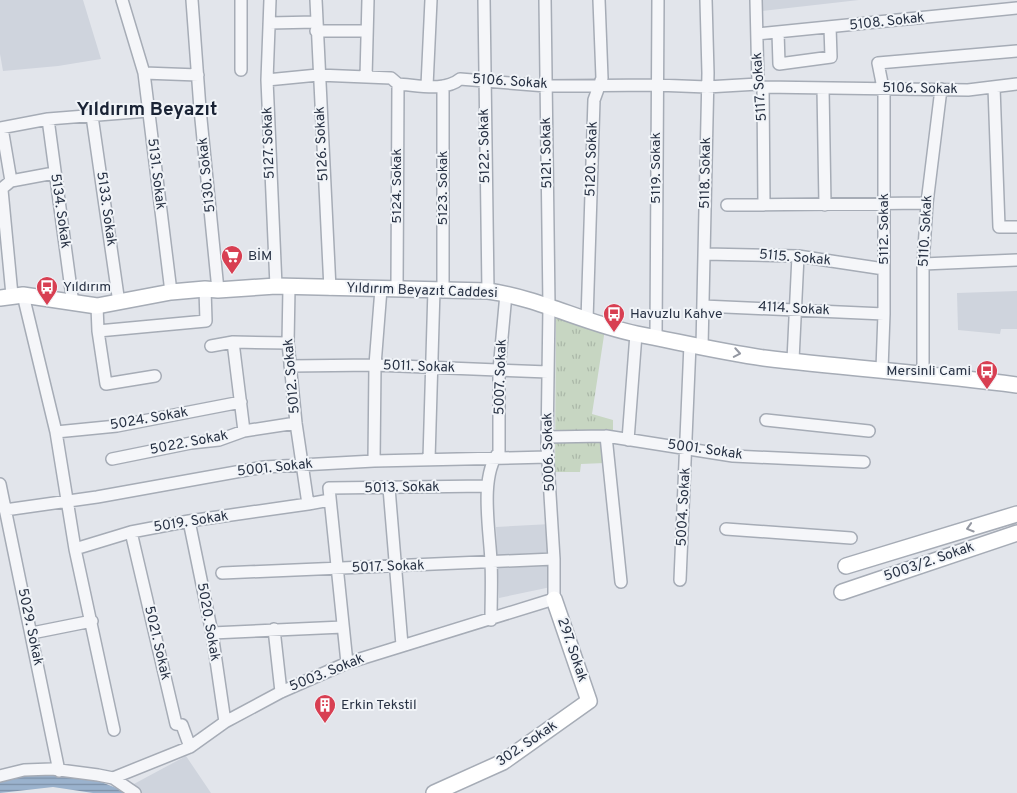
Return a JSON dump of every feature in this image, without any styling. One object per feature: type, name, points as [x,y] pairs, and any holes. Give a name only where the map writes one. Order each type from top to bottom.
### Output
[{"type":"main road","name":"Yıldırım Beyazıt Caddesi","points":[[12,296],[97,306],[171,292],[212,289],[282,287],[488,291],[548,306],[587,320],[636,334],[764,358],[1017,384]]},
{"type":"main road","name":"5003/2. Sokak","points":[[846,566],[1017,514]]},
{"type":"main road","name":"5003/2. Sokak","points":[[842,592],[1017,532]]},
{"type":"main road","name":"297. Sokak","points":[[554,599],[590,701]]},
{"type":"main road","name":"302. Sokak","points":[[434,793],[503,762],[590,701]]},
{"type":"street","name":"5131. Sokak","points":[[122,0],[144,73],[171,292]]},
{"type":"street","name":"5130. Sokak","points":[[98,331],[206,321],[212,289],[192,0]]},
{"type":"street","points":[[241,0],[241,70]]},
{"type":"street","name":"5127. Sokak","points":[[270,0],[267,80],[282,287]]},
{"type":"street","name":"5126. Sokak","points":[[316,0],[318,75],[330,289]]},
{"type":"street","points":[[366,77],[368,0]]},
{"type":"street","points":[[427,86],[430,0]]},
{"type":"street","name":"5122. Sokak","points":[[484,0],[488,291]]},
{"type":"street","name":"5121. Sokak","points":[[545,0],[548,306]]},
{"type":"street","name":"5120. Sokak","points":[[587,320],[594,100],[602,78],[600,0]]},
{"type":"street","name":"5119. Sokak","points":[[656,337],[658,0]]},
{"type":"street","name":"5118. Sokak","points":[[696,345],[703,306],[705,254],[706,0]]},
{"type":"street","name":"5117. Sokak","points":[[756,0],[761,86],[764,205]]},
{"type":"street","name":"5108. Sokak","points":[[757,34],[1017,8]]},
{"type":"street","points":[[269,23],[367,30]]},
{"type":"street","points":[[778,32],[778,64],[830,57],[830,27]]},
{"type":"street","name":"5112. Sokak","points":[[882,369],[884,314],[884,93],[878,63],[1017,51]]},
{"type":"street","points":[[144,73],[198,75]]},
{"type":"street","name":"5106. Sokak","points":[[267,80],[318,75],[391,78],[398,84],[427,86],[452,85],[460,79],[546,86],[761,86],[941,90],[1017,84]]},
{"type":"street","name":"5124. Sokak","points":[[397,288],[398,84]]},
{"type":"street","name":"5123. Sokak","points":[[429,459],[432,368],[438,290],[443,86]]},
{"type":"street","points":[[994,86],[999,227],[1017,226]]},
{"type":"street","points":[[823,88],[824,205]]},
{"type":"street","name":"5110. Sokak","points":[[923,373],[923,264],[926,203],[941,90]]},
{"type":"street","points":[[12,181],[1,128],[48,119],[148,111]]},
{"type":"street","name":"5133. Sokak","points":[[92,116],[119,303]]},
{"type":"street","name":"5134. Sokak","points":[[48,119],[73,304]]},
{"type":"street","points":[[54,173],[12,181],[1,190],[12,296],[56,432],[75,549],[114,730]]},
{"type":"street","points":[[727,205],[926,203]]},
{"type":"street","name":"5115. Sokak","points":[[705,254],[798,256],[884,269]]},
{"type":"street","points":[[793,360],[798,256]]},
{"type":"street","points":[[923,264],[1017,260]]},
{"type":"street","name":"5012. Sokak","points":[[282,287],[296,423],[308,504]]},
{"type":"street","points":[[374,461],[375,365],[380,290]]},
{"type":"street","name":"5007. Sokak","points":[[491,620],[492,564],[488,486],[494,458],[499,452],[499,370],[506,294]]},
{"type":"street","points":[[97,306],[98,331],[106,384],[155,376]]},
{"type":"street","name":"5006. Sokak","points":[[548,306],[547,438],[554,559],[554,599]]},
{"type":"street","name":"4114. Sokak","points":[[703,306],[884,314]]},
{"type":"street","points":[[628,440],[636,334]]},
{"type":"street","points":[[211,346],[233,342],[288,343]]},
{"type":"street","points":[[233,342],[244,431]]},
{"type":"street","name":"5004. Sokak","points":[[680,580],[686,448],[696,345]]},
{"type":"street","name":"5011. Sokak","points":[[290,366],[375,365],[548,372]]},
{"type":"street","name":"5024. Sokak","points":[[56,432],[117,426],[241,402]]},
{"type":"street","points":[[766,420],[869,431]]},
{"type":"street","name":"5022. Sokak","points":[[112,459],[191,443],[219,440],[244,431],[296,423]]},
{"type":"street","points":[[606,436],[621,582]]},
{"type":"street","name":"5001. Sokak","points":[[547,438],[606,436],[733,456],[864,462]]},
{"type":"street","name":"5001. Sokak","points":[[6,510],[264,467],[429,459],[548,457]]},
{"type":"street","name":"5013. Sokak","points":[[330,500],[329,488],[488,486]]},
{"type":"street","name":"5029. Sokak","points":[[0,488],[32,633],[58,771]]},
{"type":"street","points":[[389,488],[402,645]]},
{"type":"street","points":[[330,500],[347,663]]},
{"type":"street","name":"5019. Sokak","points":[[75,549],[131,532],[189,521],[330,500]]},
{"type":"street","name":"5020. Sokak","points":[[189,521],[212,633],[225,722]]},
{"type":"street","points":[[726,529],[851,538]]},
{"type":"street","name":"5021. Sokak","points":[[131,532],[176,724],[182,725],[190,747]]},
{"type":"street","name":"5017. Sokak","points":[[222,573],[492,564],[554,559]]},
{"type":"street","name":"5003. Sokak","points":[[113,778],[190,747],[225,722],[281,692],[347,663],[554,599]]},
{"type":"street","points":[[32,633],[92,621]]},
{"type":"street","points":[[212,633],[343,627]]},
{"type":"street","points":[[274,629],[281,692]]},
{"type":"street","points":[[0,776],[24,770],[58,771],[113,778],[135,793]]},
{"type":"shaded area","points":[[0,0],[83,0],[101,59],[58,66],[3,71],[0,54]]},
{"type":"shaded area","points":[[761,0],[859,0],[762,11]]},
{"type":"shaded area","points":[[1017,291],[1017,329],[1001,329],[1000,334],[958,330],[957,293]]},
{"type":"shaded area","points":[[551,524],[551,587],[499,598],[496,527]]},
{"type":"shaded area","points":[[186,756],[211,793],[142,793],[132,785]]},
{"type":"green space","points":[[556,313],[605,329],[592,414],[613,420],[613,433],[605,463],[581,464],[580,472],[555,472]]},
{"type":"water","points":[[45,772],[91,778],[129,793],[93,793],[53,787],[0,793],[0,781]]},
{"type":"place","name":"BİM","points":[[232,275]]},
{"type":"place","name":"Yıldırım","points":[[47,306]]},
{"type":"place","name":"Havuzlu Kahve","points":[[614,333]]},
{"type":"place","name":"Mersinli Cami","points":[[987,390]]},
{"type":"place","name":"Erkin Tekstil","points":[[325,724]]},
{"type":"district","name":"Yıldırım Beyazıt","points":[[147,110]]}]
